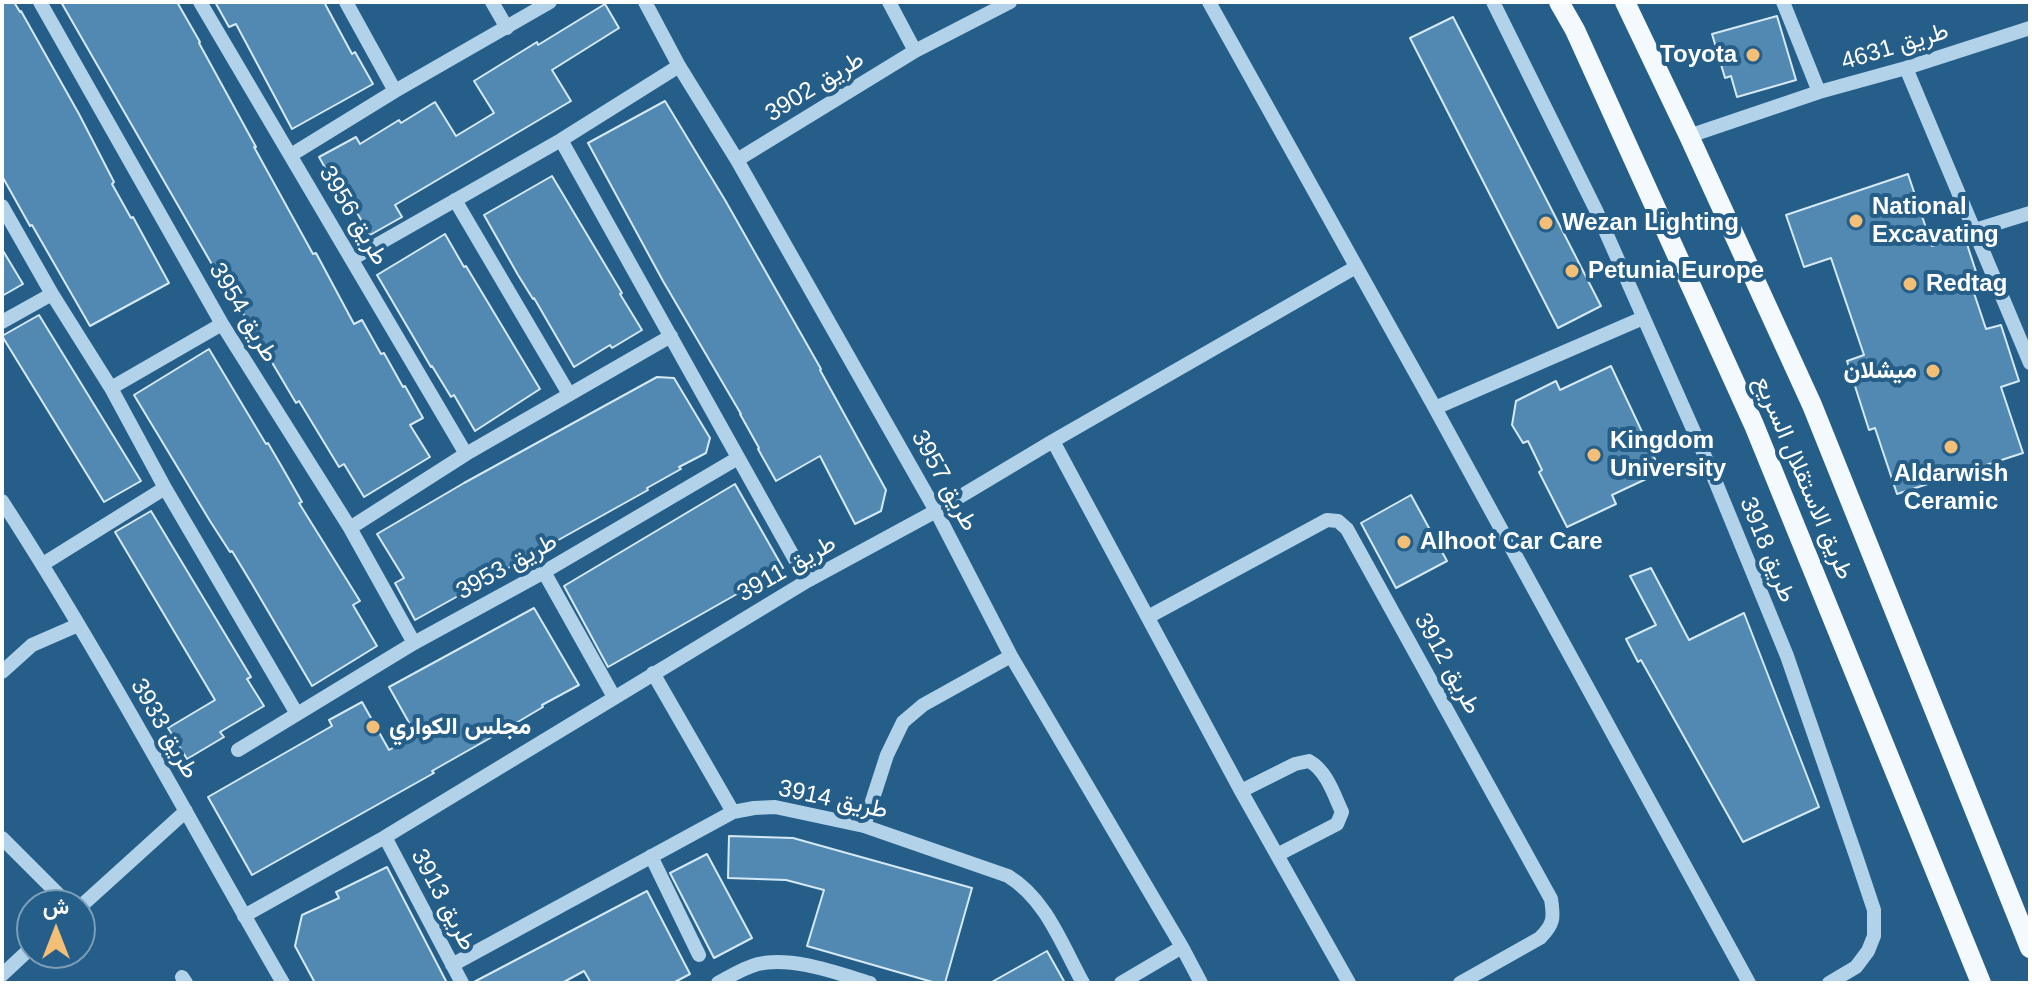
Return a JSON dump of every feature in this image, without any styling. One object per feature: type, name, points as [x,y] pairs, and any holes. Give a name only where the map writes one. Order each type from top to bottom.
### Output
[{"type":"main road","name":"طريق الاستقلال السريع","points":[[1559,2],[1754,425],[1981,983]]},
{"type":"main road","name":"طريق الاستقلال السريع","points":[[1625,2],[1812,405],[2030,948]]},
{"type":"street","name":"طريق 3954","points":[[40,2],[222,324],[350,528],[414,643]]},
{"type":"street","name":"طريق 3956","points":[[200,2],[466,454]]},
{"type":"street","points":[[346,2],[395,91]]},
{"type":"street","points":[[492,2],[507,28]]},
{"type":"street","points":[[291,155],[550,2]]},
{"type":"street","name":"طريق 3957","points":[[645,2],[936,511],[1011,656],[1201,983]]},
{"type":"street","points":[[889,2],[915,51]]},
{"type":"street","name":"طريق 3902","points":[[737,160],[915,51],[1010,2]]},
{"type":"street","points":[[1209,2],[1749,983]]},
{"type":"street","name":"طريق 3918","points":[[1493,2],[1596,210],[1707,461],[1787,656],[1874,910],[1874,936],[1868,951],[1856,967],[1829,983]]},
{"type":"street","name":"طريق 4631","points":[[1783,2],[1819,92]]},
{"type":"street","name":"طريق 4631","points":[[1689,136],[1819,92],[2030,28]]},
{"type":"street","points":[[352,259],[561,140],[679,66]]},
{"type":"street","points":[[1906,68],[2030,363]]},
{"type":"street","points":[[561,140],[807,581]]},
{"type":"street","points":[[455,200],[569,394]]},
{"type":"street","points":[[2,206],[111,388],[165,488],[297,714]]},
{"type":"street","points":[[1975,230],[2030,213]]},
{"type":"street","name":"طريق 3911","points":[[244,916],[385,837],[807,581],[936,511],[1356,267]]},
{"type":"street","points":[[2,322],[52,294]]},
{"type":"street","points":[[1435,408],[1643,318]]},
{"type":"street","points":[[111,388],[222,324]]},
{"type":"street","points":[[350,528],[466,454],[671,336]]},
{"type":"street","points":[[1053,441],[1241,791],[1349,983]]},
{"type":"street","name":"طريق 3953","points":[[238,750],[414,643],[544,572],[738,458]]},
{"type":"street","points":[[43,564],[165,488]]},
{"type":"street","name":"طريق 3933","points":[[2,501],[43,564],[283,983]]},
{"type":"street","name":"طريق 3912","points":[[1148,617],[1327,520],[1338,521],[1347,529],[1551,899],[1554,914],[1550,928],[1540,938],[1460,983]]},
{"type":"street","points":[[544,572],[614,697]]},
{"type":"street","points":[[2,672],[32,645],[78,625]]},
{"type":"street","points":[[864,826],[887,755],[903,722],[923,705],[1011,656]]},
{"type":"street","points":[[653,673],[733,812]]},
{"type":"street","points":[[1241,791],[1295,764],[1309,761],[1317,765],[1325,776],[1342,812],[1337,824],[1277,855]]},
{"type":"street","name":"طريق 3914","points":[[452,965],[733,812],[775,807],[864,826],[996,871],[1018,882],[1036,899],[1083,983]]},
{"type":"street","points":[[96,893],[186,811]]},
{"type":"street","name":"طريق 3913","points":[[385,837],[462,983]]},
{"type":"street","points":[[2,838],[53,889]]},
{"type":"street","points":[[651,856],[699,955]]},
{"type":"street","points":[[1121,983],[1182,947]]},
{"type":"street","points":[[718,983],[760,963],[778,962],[805,965],[870,983]]},
{"type":"building","points":[[2,2],[14,2],[21,11],[79,114],[114,182],[112,184],[169,283],[90,326],[2,176]]},
{"type":"building","points":[[61,2],[177,2],[354,324],[362,320],[423,418],[410,425],[430,457],[364,497],[344,464],[339,467],[229,294]]},
{"type":"building","points":[[215,2],[324,2],[352,54],[355,52],[373,84],[292,129],[236,24],[229,27]]},
{"type":"building","points":[[605,4],[619,28],[552,70],[571,101],[395,205],[402,217],[370,235],[342,187],[337,189],[319,157],[356,137],[360,144],[435,102],[456,136],[494,113],[474,81]]},
{"type":"building","name":"Toyota","points":[[1777,16],[1796,80],[1737,97],[1731,76],[1725,78],[1712,34]]},
{"type":"building","points":[[1453,17],[1601,306],[1558,328],[1410,38]]},
{"type":"building","points":[[665,101],[725,200],[886,490],[881,511],[855,524],[820,456],[776,481],[588,143]]},
{"type":"building","points":[[1908,174],[1932,246],[1964,235],[1982,290],[1974,293],[1986,329],[2001,325],[2019,381],[2001,387],[2023,453],[1897,494],[1875,428],[1869,430],[1847,361],[1864,355],[1831,258],[1804,267],[1786,215]]},
{"type":"building","points":[[552,176],[642,330],[574,367],[484,215]]},
{"type":"building","points":[[445,234],[540,389],[475,431],[454,395],[451,397],[431,367],[377,275]]},
{"type":"building","points":[[2,249],[23,284],[2,296]]},
{"type":"building","points":[[39,315],[141,481],[104,502],[2,336]]},
{"type":"building","points":[[209,349],[360,601],[353,605],[377,646],[312,686],[134,395]]},
{"type":"building","name":"Kingdom University","points":[[1611,366],[1661,472],[1612,495],[1616,504],[1567,527],[1539,472],[1542,470],[1528,441],[1523,443],[1512,425],[1516,401],[1556,381],[1560,390]]},
{"type":"building","points":[[657,377],[674,378],[710,438],[706,453],[679,467],[681,469],[648,490],[415,620],[395,583],[404,578],[377,534]]},
{"type":"building","points":[[735,484],[783,568],[608,667],[564,586]]},
{"type":"building","name":"Alhoot Car Care","points":[[1411,495],[1447,561],[1396,588],[1361,523]]},
{"type":"building","points":[[151,511],[251,677],[247,679],[264,706],[220,732],[224,737],[187,759],[168,728],[215,700],[115,532]]},
{"type":"building","points":[[1651,568],[1689,640],[1744,613],[1819,807],[1743,842],[1641,660],[1638,662],[1626,639],[1656,625],[1630,576]]},
{"type":"building","points":[[534,608],[579,685],[432,771],[434,773],[252,875],[208,797],[332,726],[329,720],[362,702],[389,750],[416,735],[389,687]]},
{"type":"building","points":[[729,836],[793,838],[972,888],[945,983],[807,946],[824,890],[786,880],[728,878]]},
{"type":"building","points":[[707,854],[752,938],[714,958],[670,873]]},
{"type":"building","points":[[387,867],[447,983],[315,983],[295,946],[302,915],[339,898],[336,892]]},
{"type":"building","points":[[647,891],[690,974],[673,983],[591,983],[584,971],[562,983],[472,983]]},
{"type":"building","points":[[1047,951],[1065,983],[990,983]]},
{"type":"place","name":"Toyota","points":[[1753,55]]},
{"type":"place","name":"National Excavating","points":[[1856,221]]},
{"type":"place","name":"Wezan Lighting","points":[[1546,223]]},
{"type":"place","name":"Petunia Europe","points":[[1572,271]]},
{"type":"place","name":"Redtag","points":[[1910,284]]},
{"type":"place","name":"ميشلان","points":[[1933,371]]},
{"type":"place","name":"Aldarwish Ceramic","points":[[1951,447]]},
{"type":"place","name":"Kingdom University","points":[[1594,455]]},
{"type":"place","name":"Alhoot Car Care","points":[[1404,542]]},
{"type":"place","name":"مجلس الكواري","points":[[373,727]]}]
